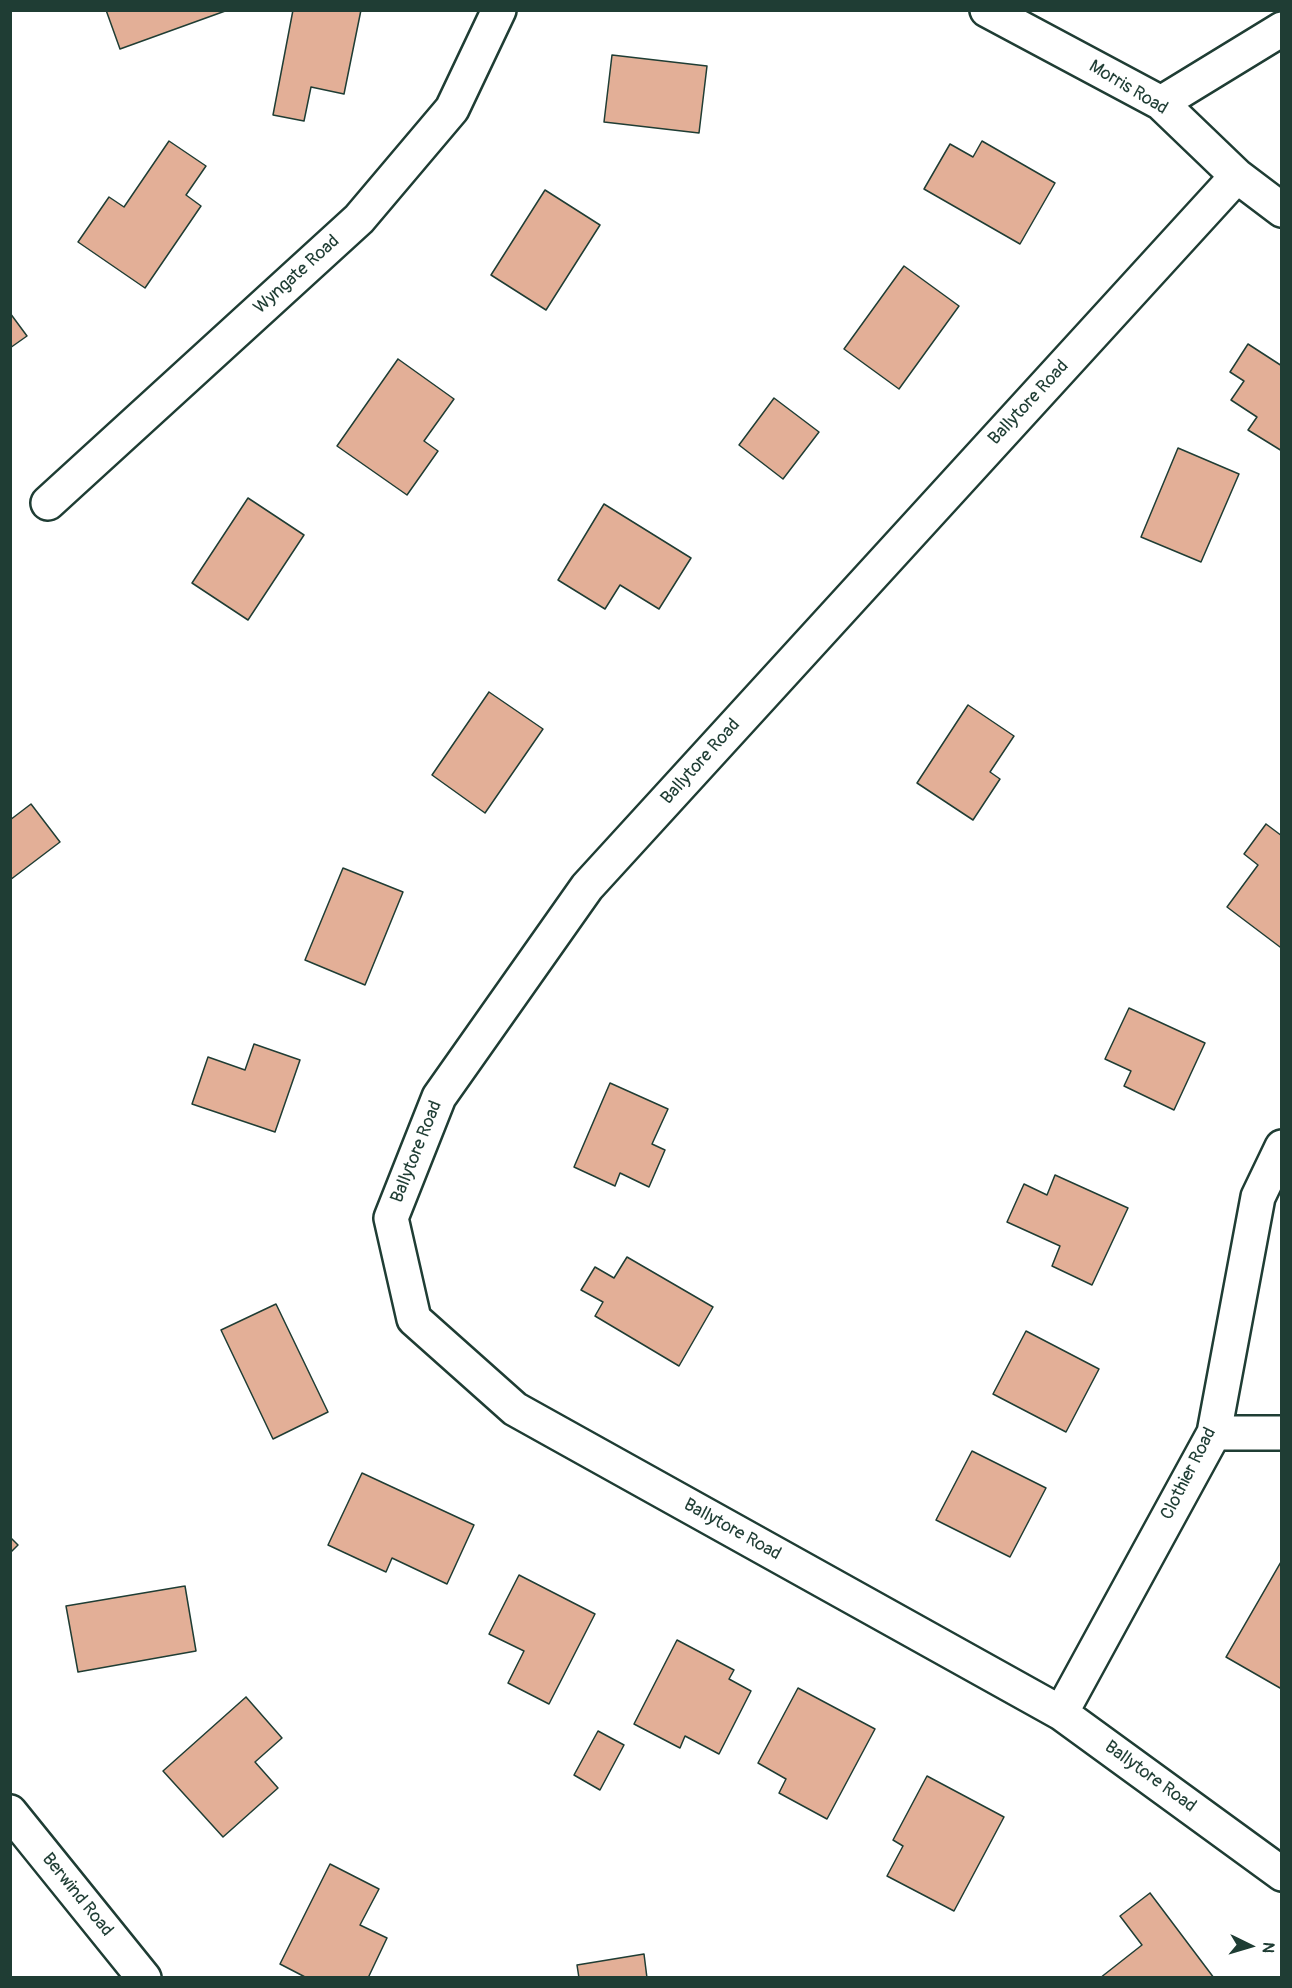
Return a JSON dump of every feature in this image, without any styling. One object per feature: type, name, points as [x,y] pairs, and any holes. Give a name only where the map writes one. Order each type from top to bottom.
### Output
[{"type":"street","name":"Wyngate Road","points":[[48,503],[359,219],[452,109],[500,10]]},
{"type":"street","name":"Morris Road","points":[[987,10],[1161,103],[1237,176],[1281,210]]},
{"type":"street","points":[[1161,103],[1281,29]]},
{"type":"street","name":"Ballytore Road","points":[[1237,176],[587,887],[439,1096],[391,1218],[414,1319],[515,1409],[1061,1713],[1281,1874]]},
{"type":"street","name":"Clothier Road","points":[[1061,1713],[1214,1433],[1258,1197],[1281,1147]]},
{"type":"street","points":[[1214,1433],[1281,1433]]},
{"type":"street","name":"Berwind Road","points":[[10,1812],[144,1977]]},
{"type":"building","points":[[106,10],[228,10],[120,49]]},
{"type":"building","points":[[293,10],[361,10],[344,94],[311,87],[304,121],[273,115]]},
{"type":"building","points":[[612,55],[707,66],[699,133],[604,122]]},
{"type":"building","points":[[169,141],[206,166],[186,195],[201,206],[145,288],[78,242],[109,197],[124,207]]},
{"type":"building","points":[[982,141],[1055,183],[1020,244],[924,189],[950,144],[973,157]]},
{"type":"building","points":[[545,190],[600,225],[546,310],[491,275]]},
{"type":"building","points":[[904,266],[959,306],[899,389],[844,349]]},
{"type":"building","points":[[10,313],[27,336],[10,348]]},
{"type":"building","points":[[1248,344],[1282,366],[1282,451],[1248,430],[1257,417],[1231,400],[1244,381],[1230,372]]},
{"type":"building","points":[[398,359],[454,399],[424,441],[438,451],[407,495],[337,446]]},
{"type":"building","points":[[774,398],[819,432],[783,479],[739,445]]},
{"type":"building","points":[[1178,448],[1239,474],[1201,562],[1141,537]]},
{"type":"building","points":[[248,498],[304,535],[248,620],[192,583]]},
{"type":"building","points":[[604,504],[691,558],[659,609],[620,585],[605,609],[558,580]]},
{"type":"building","points":[[489,692],[543,729],[485,813],[432,775]]},
{"type":"building","points":[[968,705],[1014,736],[990,772],[1000,779],[973,820],[917,783]]},
{"type":"building","points":[[31,804],[60,842],[10,880],[10,820]]},
{"type":"building","points":[[1266,824],[1282,836],[1282,945],[1280,947],[1227,907],[1258,865],[1244,854]]},
{"type":"building","points":[[343,868],[403,892],[365,985],[305,960]]},
{"type":"building","points":[[1129,1008],[1205,1043],[1174,1110],[1124,1086],[1131,1071],[1105,1059]]},
{"type":"building","points":[[254,1044],[300,1060],[275,1132],[192,1104],[208,1057],[245,1070]]},
{"type":"building","points":[[610,1083],[668,1109],[652,1144],[665,1150],[649,1187],[620,1173],[615,1186],[574,1167]]},
{"type":"building","points":[[1055,1175],[1128,1208],[1092,1285],[1052,1266],[1060,1246],[1007,1222],[1024,1184],[1047,1195]]},
{"type":"building","points":[[627,1257],[713,1307],[679,1366],[595,1316],[603,1302],[581,1290],[595,1267],[614,1278]]},
{"type":"building","points":[[276,1304],[328,1412],[273,1439],[221,1330]]},
{"type":"building","points":[[1026,1331],[1099,1369],[1066,1432],[993,1394]]},
{"type":"building","points":[[972,1451],[1046,1488],[1010,1557],[936,1520]]},
{"type":"building","points":[[362,1473],[474,1525],[447,1584],[392,1558],[386,1572],[328,1545]]},
{"type":"building","points":[[10,1537],[18,1545],[10,1553]]},
{"type":"building","points":[[1282,1560],[1282,1685],[1280,1688],[1226,1657]]},
{"type":"building","points":[[519,1575],[595,1614],[549,1704],[508,1683],[524,1651],[489,1634]]},
{"type":"building","points":[[185,1586],[196,1651],[78,1672],[66,1606]]},
{"type":"building","points":[[677,1640],[734,1670],[729,1679],[751,1691],[719,1754],[685,1736],[680,1748],[634,1724]]},
{"type":"building","points":[[798,1688],[875,1729],[827,1819],[779,1793],[786,1779],[758,1763]]},
{"type":"building","points":[[246,1697],[282,1738],[255,1762],[278,1788],[223,1837],[163,1771]]},
{"type":"building","points":[[598,1731],[624,1745],[600,1790],[574,1775]]},
{"type":"building","points":[[927,1776],[1004,1817],[954,1911],[887,1876],[903,1846],[893,1840]]},
{"type":"building","points":[[330,1864],[379,1889],[360,1925],[387,1938],[368,1978],[307,1978],[280,1964]]},
{"type":"building","points":[[1150,1893],[1214,1978],[1100,1978],[1142,1945],[1120,1916]]},
{"type":"building","points":[[644,1954],[647,1978],[579,1978],[577,1965]]}]
